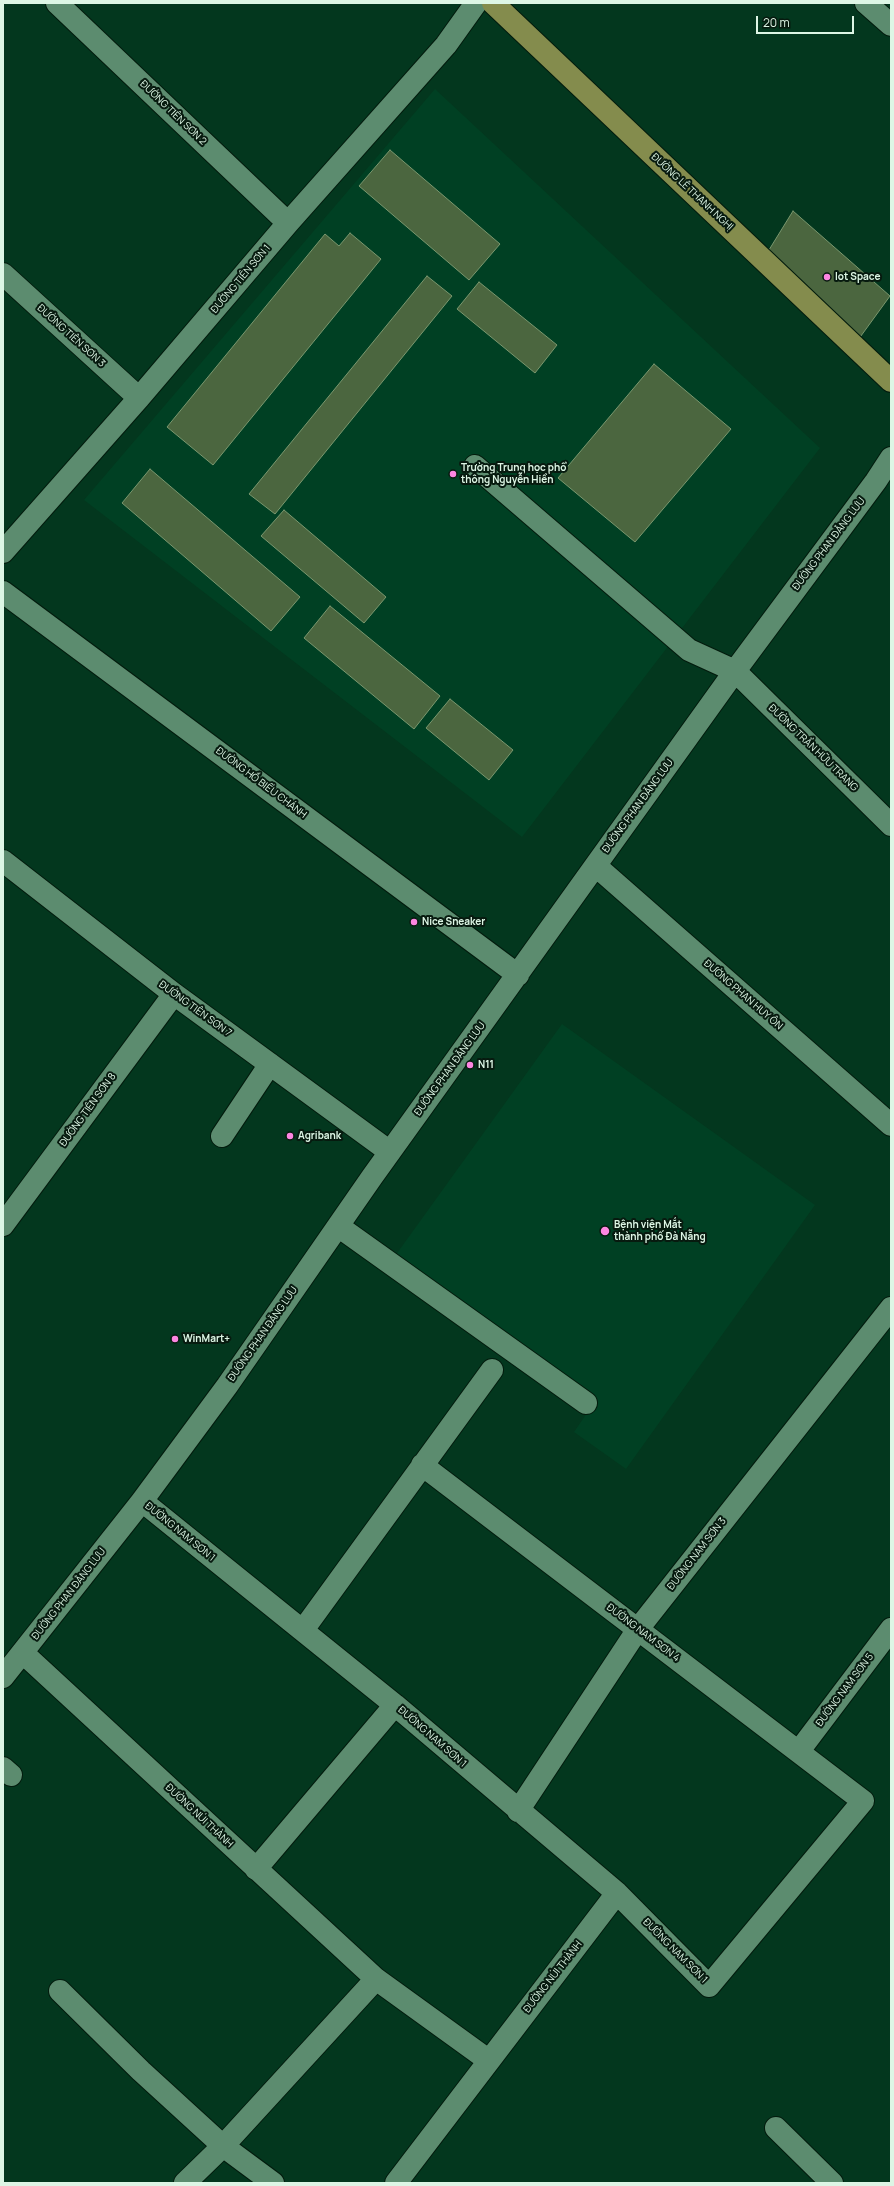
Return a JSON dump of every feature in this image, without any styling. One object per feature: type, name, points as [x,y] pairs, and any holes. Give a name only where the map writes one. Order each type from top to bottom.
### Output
[{"type":"main road","name":"ĐƯỜNG LÊ THANH NGHỊ","points":[[493,3],[891,380]]},
{"type":"street","name":"ĐƯỜNG TIÊN SƠN 2","points":[[57,3],[288,223]]},
{"type":"street","name":"ĐƯỜNG TIÊN SƠN 1","points":[[3,552],[139,398],[288,223],[446,44],[476,3]]},
{"type":"street","points":[[866,3],[891,25]]},
{"type":"street","name":"ĐƯỜNG TIÊN SƠN 3","points":[[3,274],[139,398]]},
{"type":"street","name":"ĐƯỜNG PHAN ĐĂNG LƯU","points":[[3,1677],[142,1501],[227,1386],[390,1152],[734,671],[876,481],[891,458]]},
{"type":"street","name":"ĐƯỜNG TRẦN HỮU TRANG","points":[[475,466],[689,650],[734,671],[891,825]]},
{"type":"street","name":"ĐƯỜNG HỒ BIỂU CHÁNH","points":[[3,592],[518,975]]},
{"type":"street","name":"ĐƯỜNG TIÊN SƠN 7","points":[[3,862],[174,994],[390,1152]]},
{"type":"street","name":"ĐƯỜNG PHAN HUY ÔN","points":[[596,866],[891,1125]]},
{"type":"street","name":"ĐƯỜNG TIÊN SƠN 8","points":[[3,1225],[174,994]]},
{"type":"street","points":[[222,1136],[270,1064]]},
{"type":"street","points":[[338,1226],[586,1403]]},
{"type":"street","name":"ĐƯỜNG NAM SƠN 3","points":[[518,1811],[638,1629],[891,1308]]},
{"type":"street","points":[[302,1630],[492,1370]]},
{"type":"street","name":"ĐƯỜNG NAM SƠN 4","points":[[422,1465],[863,1801],[710,1986]]},
{"type":"street","name":"ĐƯỜNG NAM SƠN 1","points":[[142,1501],[394,1705],[617,1893],[710,1986]]},
{"type":"street","name":"ĐƯỜNG NAM SƠN 5","points":[[799,1752],[891,1629]]},
{"type":"street","name":"ĐƯỜNG NÚI THÀNH","points":[[23,1653],[376,1979],[488,2060]]},
{"type":"street","points":[[256,1869],[394,1705]]},
{"type":"street","name":"ĐƯỜNG NÚI THÀNH","points":[[396,2183],[488,2060],[617,1893]]},
{"type":"street","points":[[185,2183],[223,2146],[376,1979]]},
{"type":"street","points":[[60,1991],[141,2071],[223,2146],[273,2183]]},
{"type":"street","points":[[776,2128],[832,2183]]},
{"type":"shaded area","name":"Trường Trung học phổ thông Nguyễn Hiền","points":[[435,89],[820,448],[522,837],[84,500]]},
{"type":"shaded area","name":"Bệnh viện Mắt thành phố Đà Nẵng","points":[[562,1024],[815,1205],[626,1469],[574,1432],[596,1400],[395,1256]]},
{"type":"building","points":[[390,150],[500,244],[469,280],[359,186]]},
{"type":"building","name":"Iot Space","points":[[793,211],[890,296],[858,340],[764,258]]},
{"type":"building","points":[[350,233],[381,259],[213,465],[167,427],[325,234],[339,246]]},
{"type":"building","points":[[427,276],[452,296],[275,514],[249,494]]},
{"type":"building","points":[[479,282],[557,345],[535,373],[457,309]]},
{"type":"building","points":[[654,364],[731,429],[635,542],[558,478]]},
{"type":"building","points":[[150,469],[300,597],[271,631],[122,503]]},
{"type":"building","points":[[284,510],[386,597],[364,623],[261,536]]},
{"type":"building","points":[[330,606],[440,696],[414,729],[304,638]]},
{"type":"building","points":[[450,699],[513,750],[489,780],[426,728]]},
{"type":"place","name":"Iot Space","points":[[827,277]]},
{"type":"place","name":"Trường Trung học phổ thông Nguyễn Hiền","points":[[453,474]]},
{"type":"place","name":"Nice Sneaker","points":[[414,922]]},
{"type":"place","name":"N11","points":[[470,1065]]},
{"type":"place","name":"Agribank","points":[[290,1136]]},
{"type":"place","name":"Bệnh viện Mắt thành phố Đà Nẵng","points":[[605,1231]]},
{"type":"place","name":"WinMart+","points":[[175,1339]]}]
